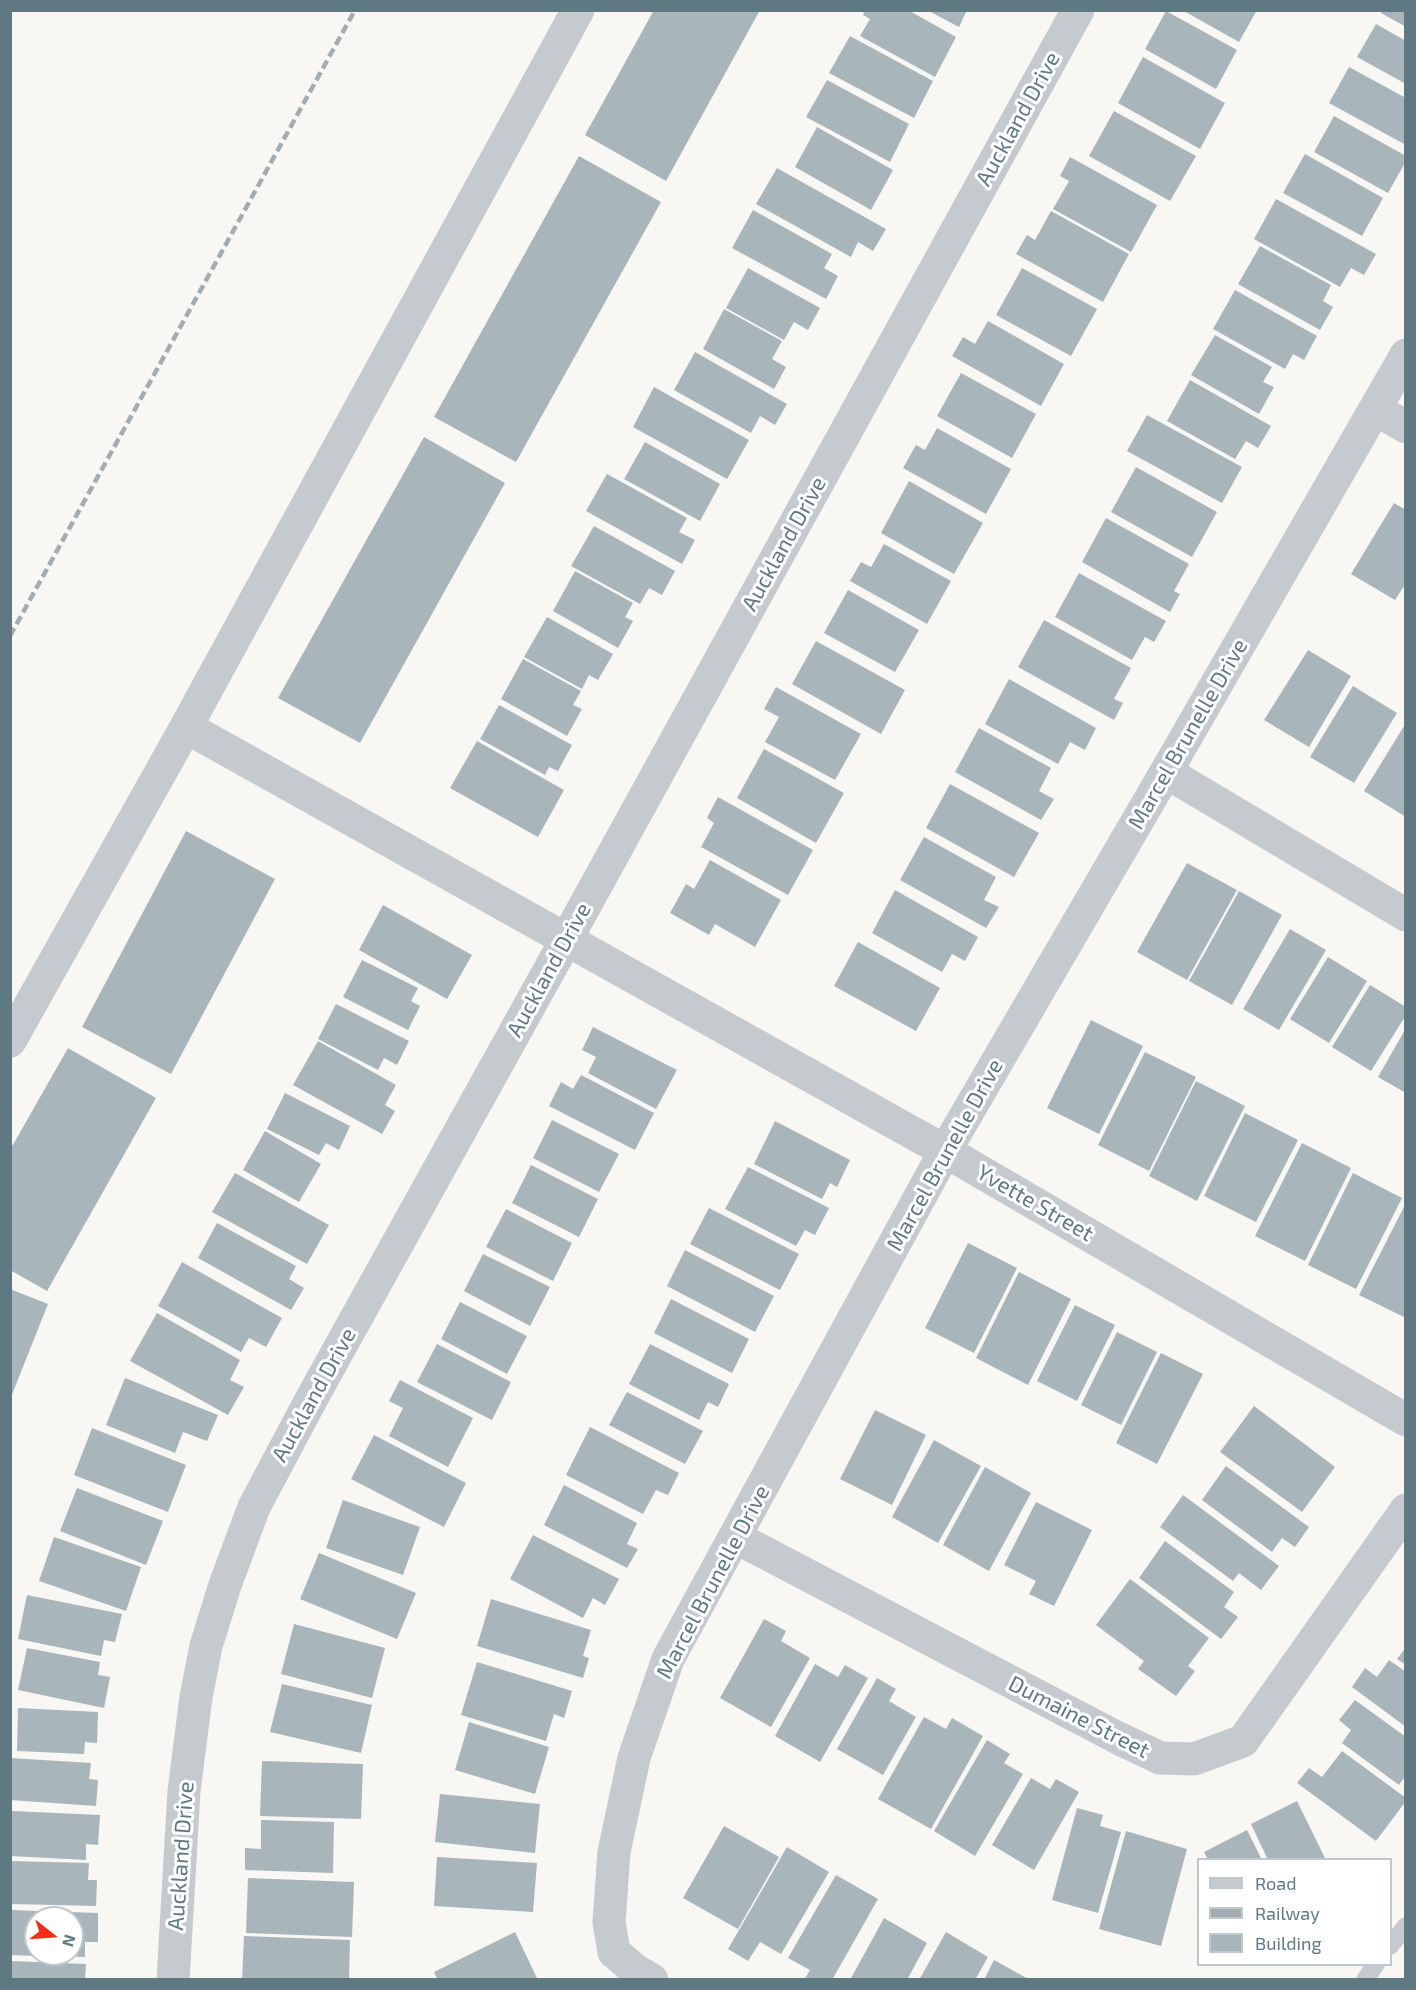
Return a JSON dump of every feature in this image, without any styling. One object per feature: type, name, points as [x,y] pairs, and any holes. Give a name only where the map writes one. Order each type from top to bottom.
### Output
[{"type":"street","points":[[10,1041],[186,727],[578,10]]},
{"type":"street","name":"Auckland Drive","points":[[173,1980],[184,1791],[196,1697],[206,1646],[249,1518],[313,1396],[1078,10]]},
{"type":"street","name":"Marcel Brunelle Drive","points":[[652,1980],[635,1970],[614,1952],[609,1922],[614,1852],[634,1758],[668,1659],[945,1151],[1406,355]]},
{"type":"street","points":[[1375,409],[1406,427]]},
{"type":"street","name":"Yvette Street","points":[[186,727],[945,1151],[1406,1420]]},
{"type":"street","points":[[1166,772],[1406,915]]},
{"type":"street","name":"Dumaine Street","points":[[735,1537],[1116,1737],[1160,1758],[1194,1759],[1244,1741],[1406,1510]]},
{"type":"lane","points":[[1392,1944],[1406,1926]]},
{"type":"lane","points":[[1365,1980],[1375,1966]]},
{"type":"building","points":[[654,10],[760,10],[666,181],[585,135]]},
{"type":"building","points":[[865,10],[908,10],[956,37],[935,77],[860,36],[870,19],[863,15]]},
{"type":"building","points":[[927,10],[967,10],[959,27]]},
{"type":"building","points":[[1182,10],[1257,10],[1239,42]]},
{"type":"building","points":[[1383,10],[1406,10],[1406,27],[1381,13]]},
{"type":"building","points":[[1166,11],[1237,50],[1216,89],[1145,49]]},
{"type":"building","points":[[1376,24],[1406,41],[1406,84],[1357,57]]},
{"type":"building","points":[[850,36],[933,81],[914,118],[829,73]]},
{"type":"building","points":[[1143,57],[1225,103],[1200,149],[1118,103]]},
{"type":"building","points":[[1349,67],[1406,98],[1406,145],[1329,103]]},
{"type":"building","points":[[827,80],[909,124],[890,162],[806,117]]},
{"type":"building","points":[[1114,111],[1196,156],[1170,201],[1089,156]]},
{"type":"building","points":[[1334,116],[1406,156],[1406,161],[1388,193],[1314,152]]},
{"type":"building","points":[[817,127],[893,170],[871,210],[795,167]]},
{"type":"building","points":[[1305,154],[1383,198],[1362,236],[1283,193]]},
{"type":"building","points":[[579,156],[661,202],[516,462],[434,417]]},
{"type":"building","points":[[1070,157],[1157,205],[1131,252],[1053,209],[1069,181],[1060,176]]},
{"type":"building","points":[[777,168],[886,229],[873,251],[858,242],[851,257],[756,204]]},
{"type":"building","points":[[1276,199],[1376,254],[1364,275],[1351,268],[1340,287],[1254,239]]},
{"type":"building","points":[[753,210],[832,254],[824,268],[838,276],[826,299],[732,248]]},
{"type":"building","points":[[1051,211],[1129,254],[1103,302],[1016,254],[1027,235],[1035,240]]},
{"type":"building","points":[[1260,246],[1331,285],[1323,301],[1333,307],[1320,330],[1238,284]]},
{"type":"building","points":[[748,268],[820,308],[808,330],[794,322],[784,340],[726,308]]},
{"type":"building","points":[[1022,268],[1097,309],[1071,356],[996,315]]},
{"type":"building","points":[[1235,290],[1317,336],[1304,360],[1293,354],[1285,369],[1213,329]]},
{"type":"building","points":[[724,309],[782,341],[772,359],[786,367],[774,389],[703,349]]},
{"type":"building","points":[[988,321],[1064,364],[1041,406],[952,356],[963,337],[975,344]]},
{"type":"building","points":[[1215,335],[1272,367],[1263,382],[1274,387],[1259,414],[1191,375]]},
{"type":"building","points":[[695,352],[787,404],[775,425],[760,416],[751,433],[674,390]]},
{"type":"building","points":[[961,373],[1036,414],[1012,458],[937,416]]},
{"type":"building","points":[[1190,380],[1271,426],[1258,448],[1246,441],[1235,459],[1167,421]]},
{"type":"building","points":[[654,387],[749,440],[727,479],[633,427]]},
{"type":"building","points":[[1147,415],[1242,467],[1222,503],[1127,451]]},
{"type":"building","points":[[937,428],[1011,469],[986,514],[903,468],[916,445],[925,450]]},
{"type":"building","points":[[424,437],[505,483],[360,743],[278,698]]},
{"type":"building","points":[[645,442],[720,484],[700,521],[624,479]]},
{"type":"building","points":[[1136,467],[1217,512],[1192,557],[1111,512]]},
{"type":"building","points":[[607,474],[687,518],[679,532],[695,540],[682,564],[586,511]]},
{"type":"building","points":[[909,481],[983,523],[954,574],[881,533]]},
{"type":"building","points":[[1394,503],[1406,510],[1406,583],[1395,600],[1351,574]]},
{"type":"building","points":[[1106,518],[1189,564],[1174,591],[1180,594],[1170,612],[1082,562]]},
{"type":"building","points":[[594,526],[675,571],[662,595],[649,588],[640,604],[571,566]]},
{"type":"building","points":[[884,544],[951,581],[927,624],[850,581],[861,562],[871,567]]},
{"type":"building","points":[[575,571],[633,603],[625,617],[633,621],[618,648],[553,611]]},
{"type":"building","points":[[1079,573],[1166,621],[1154,642],[1145,637],[1132,660],[1055,617]]},
{"type":"building","points":[[848,590],[919,630],[895,672],[824,633]]},
{"type":"building","points":[[547,617],[613,654],[598,680],[589,675],[582,689],[524,657]]},
{"type":"building","points":[[1044,620],[1131,668],[1114,699],[1123,703],[1114,720],[1018,667]]},
{"type":"building","points":[[816,641],[905,690],[881,734],[792,684]]},
{"type":"building","points":[[1308,650],[1351,676],[1309,747],[1264,720]]},
{"type":"building","points":[[523,659],[581,691],[573,705],[582,709],[567,736],[501,699]]},
{"type":"building","points":[[1009,679],[1096,728],[1085,750],[1070,742],[1058,764],[985,724]]},
{"type":"building","points":[[1353,686],[1397,713],[1354,783],[1310,757]]},
{"type":"building","points":[[776,687],[861,734],[835,780],[765,742],[779,717],[764,709]]},
{"type":"building","points":[[499,705],[572,745],[558,771],[549,767],[545,775],[480,739]]},
{"type":"building","points":[[1406,723],[1406,817],[1364,791]]},
{"type":"building","points":[[979,728],[1051,768],[1039,791],[1054,799],[1041,820],[955,772]]},
{"type":"building","points":[[477,741],[564,790],[538,837],[450,788]]},
{"type":"building","points":[[764,749],[844,793],[816,843],[737,798]]},
{"type":"building","points":[[950,784],[1039,833],[1014,877],[926,828]]},
{"type":"building","points":[[718,797],[813,850],[788,895],[701,847],[714,823],[707,818]]},
{"type":"building","points":[[186,831],[275,879],[171,1074],[82,1027]]},
{"type":"building","points":[[924,837],[996,877],[984,900],[999,907],[986,928],[900,880]]},
{"type":"building","points":[[710,860],[781,900],[755,947],[715,924],[709,935],[670,913],[686,884],[694,889]]},
{"type":"building","points":[[1187,863],[1237,890],[1187,980],[1137,952]]},
{"type":"building","points":[[895,890],[978,937],[965,961],[952,954],[942,972],[872,933]]},
{"type":"building","points":[[1239,891],[1282,915],[1232,1005],[1189,981]]},
{"type":"building","points":[[383,905],[472,955],[447,999],[359,950]]},
{"type":"building","points":[[1290,929],[1326,950],[1279,1030],[1243,1009]]},
{"type":"building","points":[[858,942],[940,988],[916,1031],[834,986]]},
{"type":"building","points":[[1328,957],[1367,981],[1329,1043],[1290,1019]]},
{"type":"building","points":[[362,960],[418,988],[411,1001],[420,1006],[408,1030],[343,997]]},
{"type":"building","points":[[1370,985],[1406,1007],[1406,1015],[1371,1071],[1332,1047]]},
{"type":"building","points":[[336,1004],[409,1041],[397,1065],[384,1058],[378,1070],[318,1039]]},
{"type":"building","points":[[1091,1020],[1143,1046],[1099,1134],[1047,1108]]},
{"type":"building","points":[[593,1027],[677,1070],[656,1109],[588,1073],[596,1057],[582,1050]]},
{"type":"building","points":[[1406,1028],[1406,1093],[1378,1077]]},
{"type":"building","points":[[318,1041],[396,1085],[385,1105],[395,1111],[382,1134],[293,1085]]},
{"type":"building","points":[[68,1048],[156,1098],[47,1291],[10,1270],[10,1150]]},
{"type":"building","points":[[1145,1052],[1196,1077],[1149,1171],[1098,1145]]},
{"type":"building","points":[[581,1075],[654,1113],[635,1150],[549,1106],[561,1082],[573,1089]]},
{"type":"building","points":[[1196,1081],[1245,1106],[1197,1201],[1149,1176]]},
{"type":"building","points":[[285,1093],[350,1126],[339,1150],[326,1143],[319,1155],[267,1129]]},
{"type":"building","points":[[1245,1113],[1298,1140],[1256,1222],[1204,1196]]},
{"type":"building","points":[[552,1120],[619,1154],[599,1192],[533,1158]]},
{"type":"building","points":[[775,1121],[850,1160],[837,1187],[830,1183],[822,1199],[754,1164]]},
{"type":"building","points":[[265,1131],[321,1164],[299,1202],[243,1170]]},
{"type":"building","points":[[1302,1143],[1351,1168],[1305,1261],[1255,1236]]},
{"type":"building","points":[[531,1165],[598,1199],[579,1237],[512,1203]]},
{"type":"building","points":[[748,1167],[829,1208],[815,1235],[805,1230],[796,1246],[725,1209]]},
{"type":"building","points":[[235,1173],[329,1225],[307,1264],[212,1212]]},
{"type":"building","points":[[1353,1173],[1402,1198],[1356,1289],[1308,1265]]},
{"type":"building","points":[[1406,1203],[1406,1318],[1359,1295]]},
{"type":"building","points":[[709,1208],[799,1254],[780,1290],[690,1244]]},
{"type":"building","points":[[506,1209],[572,1243],[553,1281],[486,1247]]},
{"type":"building","points":[[217,1223],[296,1266],[289,1279],[304,1288],[291,1310],[198,1258]]},
{"type":"building","points":[[968,1243],[1017,1268],[974,1353],[925,1328]]},
{"type":"building","points":[[685,1250],[774,1296],[755,1332],[667,1286]]},
{"type":"building","points":[[483,1254],[550,1287],[530,1326],[464,1291]]},
{"type":"building","points":[[182,1262],[282,1318],[266,1347],[249,1338],[241,1352],[158,1306]]},
{"type":"building","points":[[1019,1272],[1071,1299],[1028,1385],[976,1358]]},
{"type":"building","points":[[10,1289],[48,1304],[11,1397],[10,1397]]},
{"type":"building","points":[[671,1299],[749,1339],[732,1373],[654,1333]]},
{"type":"building","points":[[460,1302],[527,1336],[507,1374],[441,1339]]},
{"type":"building","points":[[1075,1305],[1115,1325],[1077,1401],[1037,1381]]},
{"type":"building","points":[[157,1313],[240,1360],[230,1380],[244,1387],[228,1415],[130,1361]]},
{"type":"building","points":[[1117,1332],[1157,1352],[1121,1425],[1081,1405]]},
{"type":"building","points":[[437,1344],[511,1382],[492,1420],[417,1382]]},
{"type":"building","points":[[650,1344],[729,1384],[718,1407],[708,1402],[699,1420],[629,1384]]},
{"type":"building","points":[[1161,1353],[1203,1374],[1157,1464],[1116,1443]]},
{"type":"building","points":[[125,1378],[218,1415],[207,1441],[183,1432],[175,1453],[106,1425]]},
{"type":"building","points":[[400,1380],[473,1418],[448,1467],[389,1436],[403,1408],[389,1401]]},
{"type":"building","points":[[627,1392],[703,1431],[685,1464],[609,1425]]},
{"type":"building","points":[[1254,1406],[1335,1467],[1302,1512],[1220,1452]]},
{"type":"building","points":[[875,1410],[926,1435],[892,1505],[840,1479]]},
{"type":"building","points":[[590,1427],[679,1473],[668,1495],[656,1490],[643,1514],[566,1475]]},
{"type":"building","points":[[92,1428],[186,1465],[168,1512],[74,1475]]},
{"type":"building","points":[[374,1435],[466,1483],[444,1527],[351,1479]]},
{"type":"building","points":[[934,1440],[981,1466],[938,1543],[892,1517]]},
{"type":"building","points":[[1226,1466],[1309,1527],[1295,1547],[1282,1538],[1272,1552],[1202,1500]]},
{"type":"building","points":[[985,1467],[1031,1493],[989,1571],[943,1545]]},
{"type":"building","points":[[564,1485],[637,1523],[627,1544],[638,1549],[627,1568],[544,1525]]},
{"type":"building","points":[[77,1488],[163,1521],[146,1565],[60,1531]]},
{"type":"building","points":[[1183,1495],[1279,1566],[1261,1590],[1239,1573],[1233,1581],[1160,1527]]},
{"type":"building","points":[[343,1500],[420,1527],[403,1575],[326,1548]]},
{"type":"building","points":[[1036,1502],[1092,1530],[1054,1606],[1029,1594],[1036,1581],[1004,1565]]},
{"type":"building","points":[[533,1535],[619,1579],[605,1605],[593,1598],[583,1618],[510,1579]]},
{"type":"building","points":[[54,1537],[141,1567],[126,1611],[39,1581]]},
{"type":"building","points":[[1165,1541],[1234,1592],[1224,1607],[1238,1617],[1221,1639],[1139,1578]]},
{"type":"building","points":[[319,1553],[416,1593],[397,1639],[300,1599]]},
{"type":"building","points":[[1130,1579],[1209,1638],[1188,1666],[1195,1671],[1176,1696],[1138,1669],[1144,1661],[1096,1625]]},
{"type":"building","points":[[27,1595],[122,1614],[115,1642],[104,1640],[101,1656],[18,1639]]},
{"type":"building","points":[[491,1599],[591,1630],[583,1656],[589,1658],[583,1678],[477,1646]]},
{"type":"building","points":[[764,1619],[786,1631],[781,1641],[810,1658],[771,1727],[720,1698]]},
{"type":"building","points":[[294,1624],[385,1648],[372,1698],[281,1674]]},
{"type":"building","points":[[1406,1647],[1406,1665],[1397,1659]]},
{"type":"building","points":[[27,1648],[100,1662],[98,1675],[110,1677],[104,1708],[18,1690]]},
{"type":"building","points":[[1389,1660],[1406,1672],[1406,1727],[1352,1687],[1365,1668],[1377,1677]]},
{"type":"building","points":[[477,1662],[572,1691],[564,1718],[554,1714],[546,1741],[461,1715]]},
{"type":"building","points":[[815,1664],[838,1677],[845,1665],[868,1678],[820,1762],[775,1736]]},
{"type":"building","points":[[877,1678],[896,1689],[889,1701],[916,1717],[883,1775],[837,1749]]},
{"type":"building","points":[[282,1684],[372,1705],[361,1753],[270,1732]]},
{"type":"building","points":[[1355,1700],[1406,1737],[1406,1775],[1399,1785],[1342,1743],[1351,1730],[1339,1720]]},
{"type":"building","points":[[18,1708],[98,1712],[97,1743],[85,1742],[84,1754],[17,1751]]},
{"type":"building","points":[[924,1717],[946,1729],[952,1718],[983,1736],[931,1829],[878,1799]]},
{"type":"building","points":[[469,1722],[549,1747],[535,1794],[455,1770]]},
{"type":"building","points":[[987,1740],[1010,1754],[1004,1763],[1023,1774],[975,1856],[934,1831]]},
{"type":"building","points":[[1342,1751],[1406,1798],[1376,1841],[1297,1783],[1309,1768],[1322,1777]]},
{"type":"building","points":[[10,1758],[91,1763],[89,1779],[98,1780],[96,1806],[10,1800]]},
{"type":"building","points":[[262,1761],[363,1764],[361,1819],[260,1816]]},
{"type":"building","points":[[1031,1778],[1050,1789],[1056,1779],[1079,1792],[1034,1870],[992,1845]]},
{"type":"building","points":[[440,1794],[540,1804],[535,1853],[435,1842]]},
{"type":"building","points":[[1297,1801],[1325,1858],[1267,1858],[1251,1824]]},
{"type":"building","points":[[1077,1808],[1103,1815],[1100,1826],[1121,1832],[1098,1913],[1052,1900]]},
{"type":"building","points":[[12,1811],[100,1815],[98,1845],[86,1844],[86,1860],[10,1856]]},
{"type":"building","points":[[261,1820],[334,1822],[333,1873],[245,1870],[245,1848],[261,1849]]},
{"type":"building","points":[[724,1826],[779,1857],[738,1929],[683,1898]]},
{"type":"building","points":[[1247,1830],[1261,1858],[1207,1858],[1204,1852]]},
{"type":"building","points":[[1126,1831],[1187,1849],[1161,1946],[1099,1929]]},
{"type":"building","points":[[787,1847],[829,1872],[781,1954],[760,1942],[748,1961],[728,1949]]},
{"type":"building","points":[[437,1857],[537,1863],[533,1912],[434,1906]]},
{"type":"building","points":[[10,1861],[89,1863],[88,1880],[97,1880],[96,1906],[10,1904]]},
{"type":"building","points":[[836,1875],[878,1899],[832,1980],[804,1980],[810,1970],[788,1958]]},
{"type":"building","points":[[248,1878],[354,1882],[352,1937],[246,1933]]},
{"type":"building","points":[[10,1910],[24,1910],[24,1956],[10,1955]]},
{"type":"building","points":[[84,1913],[98,1913],[98,1942],[85,1942],[85,1957]]},
{"type":"building","points":[[884,1918],[927,1943],[907,1980],[850,1980]]},
{"type":"building","points":[[515,1932],[537,1978],[438,1980],[434,1972]]},
{"type":"building","points":[[946,1932],[988,1957],[975,1980],[919,1980]]},
{"type":"building","points":[[244,1936],[350,1940],[349,1980],[242,1980]]},
{"type":"building","points":[[994,1960],[1030,1980],[984,1980]]},
{"type":"building","points":[[10,1961],[24,1962],[24,1966],[84,1966],[86,1964],[85,1980],[10,1980]]},
{"type":"railway","points":[[10,636],[355,10]]}]
